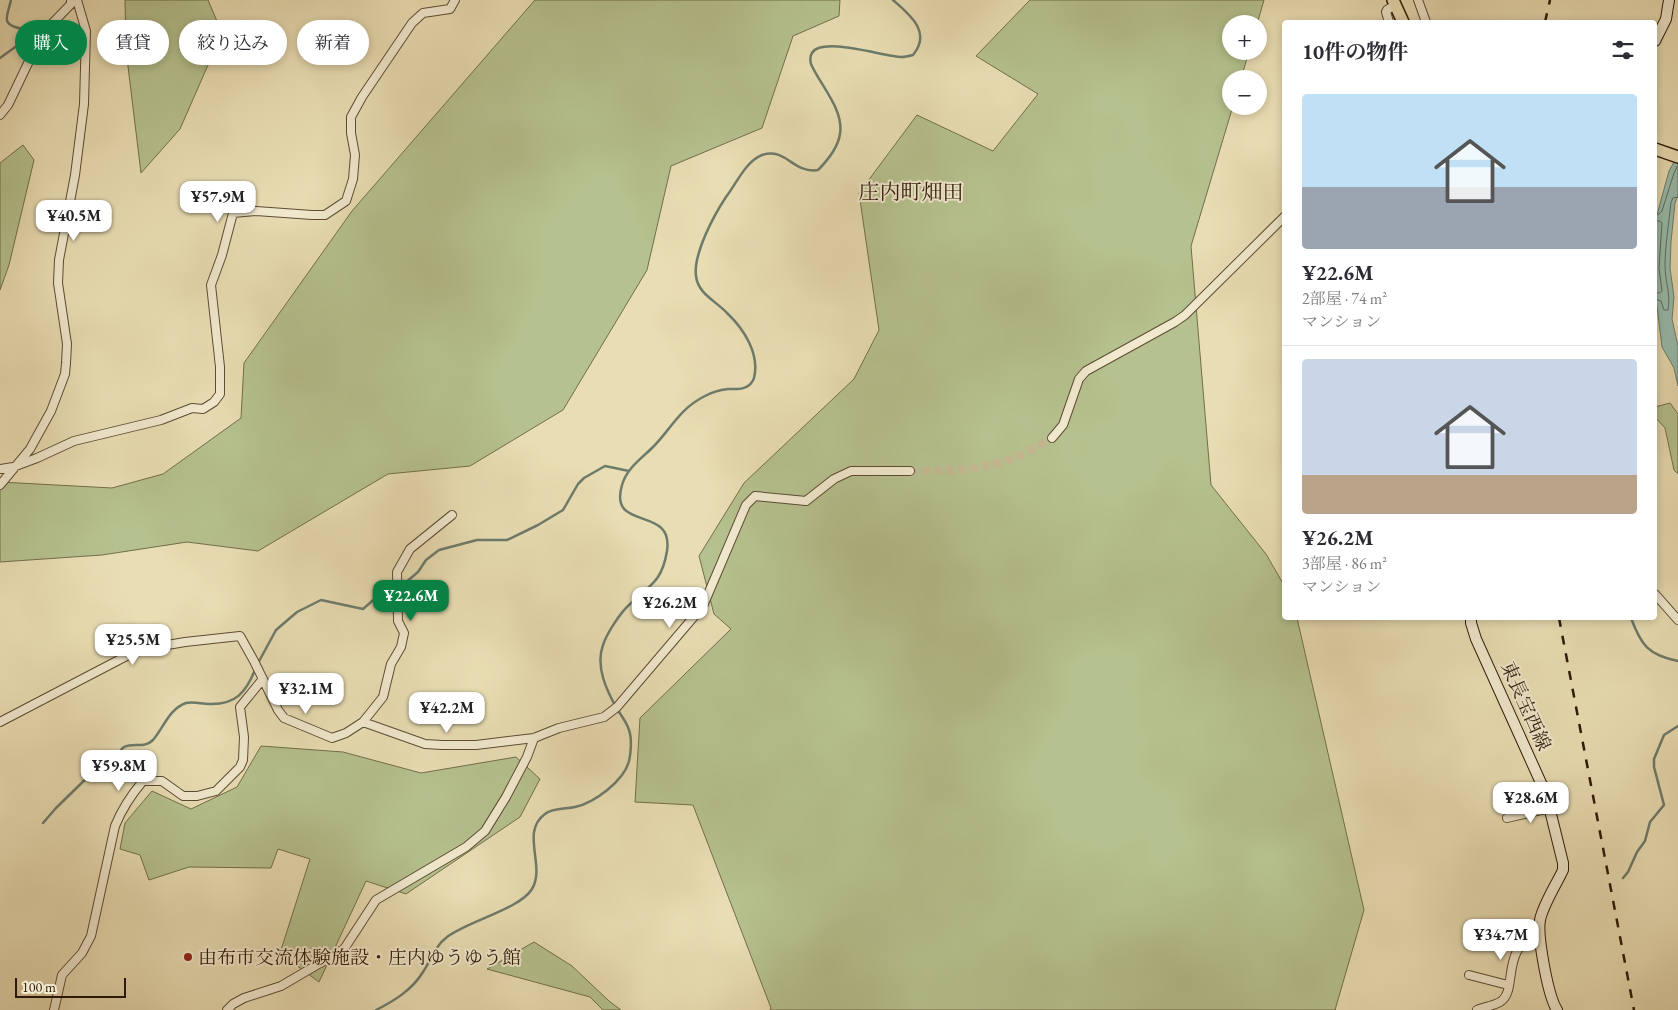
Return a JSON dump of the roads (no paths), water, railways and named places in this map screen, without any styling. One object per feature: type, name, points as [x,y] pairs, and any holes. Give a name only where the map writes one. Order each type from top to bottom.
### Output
[{"type":"main road","points":[[1659,27],[1666,19],[1669,0]]},
{"type":"main road","points":[[1394,2],[1402,20]]},
{"type":"main road","points":[[1657,150],[1678,157]]},
{"type":"main road","name":"東長宝西線","points":[[1471,620],[1476,639],[1546,794],[1563,863],[1562,870],[1540,920],[1539,935],[1551,996],[1557,1010]]},
{"type":"street","points":[[0,115],[8,104],[42,34],[71,4],[71,0]]},
{"type":"street","points":[[0,485],[30,449],[51,411],[65,374],[67,344],[58,283],[59,260],[75,175],[84,104],[86,31],[77,0]]},
{"type":"street","points":[[0,469],[14,467],[74,441],[161,420],[192,408],[203,409],[214,402],[220,394],[220,367],[211,284],[222,255],[233,213],[256,211],[312,215],[325,214],[346,201],[353,179],[355,155],[351,133],[351,117],[412,23],[423,12],[450,9],[455,0]]},
{"type":"street","points":[[1418,0],[1425,20]]},
{"type":"street","points":[[1389,20],[1386,12],[1394,2]]},
{"type":"street","points":[[1052,438],[1062,425],[1079,380],[1086,370],[1185,316],[1282,219]]},
{"type":"street","points":[[362,722],[424,744],[476,745],[534,738],[559,728],[604,717],[617,707],[703,606],[746,505],[755,496],[806,501],[834,480],[851,471],[910,471]]},
{"type":"street","points":[[0,722],[138,650],[185,642],[240,636],[278,710],[284,718],[332,738],[346,733],[362,722],[383,697],[391,664],[401,647],[404,633],[398,621],[397,572],[410,549],[452,515]]},
{"type":"street","points":[[1657,596],[1678,620]]},
{"type":"street","points":[[54,1010],[62,974],[82,953],[91,936],[115,826],[129,798],[143,781],[162,781],[182,796],[197,796],[216,790],[240,767],[243,760],[244,736],[240,707],[262,680]]},
{"type":"street","points":[[227,1010],[244,998],[281,986],[344,949],[376,900],[438,865],[466,847],[485,831],[527,757],[534,738]]},
{"type":"street","points":[[1507,818],[1550,808]]},
{"type":"street","points":[[1477,1010],[1501,1002],[1507,995],[1511,965],[1516,953],[1524,943],[1532,937],[1539,935]]},
{"type":"street","points":[[1469,975],[1508,985]]},
{"type":"water","points":[[1678,155],[1678,195],[1675,203],[1670,268],[1674,297],[1672,319],[1678,346],[1678,386],[1674,368],[1662,347],[1657,307],[1657,215],[1669,171]]},
{"type":"waterway","points":[[0,58],[25,40],[24,31],[10,25],[8,22],[7,16],[11,0]]},
{"type":"waterway","points":[[376,1010],[396,999],[414,984],[436,949],[447,937],[517,903],[526,896],[536,880],[534,830],[538,821],[545,814],[555,810],[583,805],[591,801],[615,783],[626,769],[630,754],[630,733],[606,687],[601,670],[601,653],[605,640],[618,618],[654,582],[662,570],[667,551],[667,537],[661,528],[652,522],[632,515],[624,509],[620,500],[622,485],[631,469],[688,407],[713,392],[744,388],[751,384],[754,378],[755,360],[745,334],[733,319],[708,297],[697,282],[696,267],[701,246],[710,224],[721,205],[742,173],[756,158],[762,155],[777,155],[802,168],[818,170],[835,149],[840,134],[838,115],[835,106],[811,64],[810,58],[812,53],[818,48],[828,46],[902,57],[913,55],[918,47],[920,31],[912,18],[893,0]]},
{"type":"waterway","points":[[257,665],[276,630],[297,612],[321,600],[363,609],[387,588],[405,583],[418,572],[426,560],[439,550],[477,540],[507,540],[563,510],[578,484],[584,478],[605,466],[629,471]]},
{"type":"waterway","points":[[1632,620],[1638,635],[1647,647],[1659,656],[1678,661]]},
{"type":"waterway","points":[[43,823],[97,768],[115,758],[124,747],[150,743],[175,709],[186,703],[218,704],[233,699],[244,691],[255,670]]},
{"type":"waterway","points":[[1623,878],[1645,841],[1650,822],[1664,805],[1654,767],[1654,759],[1664,735],[1678,726]]},
{"type":"tunnel","points":[[910,471],[943,471],[995,464],[1018,456],[1052,438]]},
{"type":"railway","points":[[1545,20],[1550,0]]},
{"type":"railway","points":[[1559,620],[1634,1010]]},
{"type":"place","name":"由布市交流体験施設・庄内ゆうゆう館","points":[[188,957]]},
{"type":"district","name":"庄内町畑田","points":[[911,191]]}]
